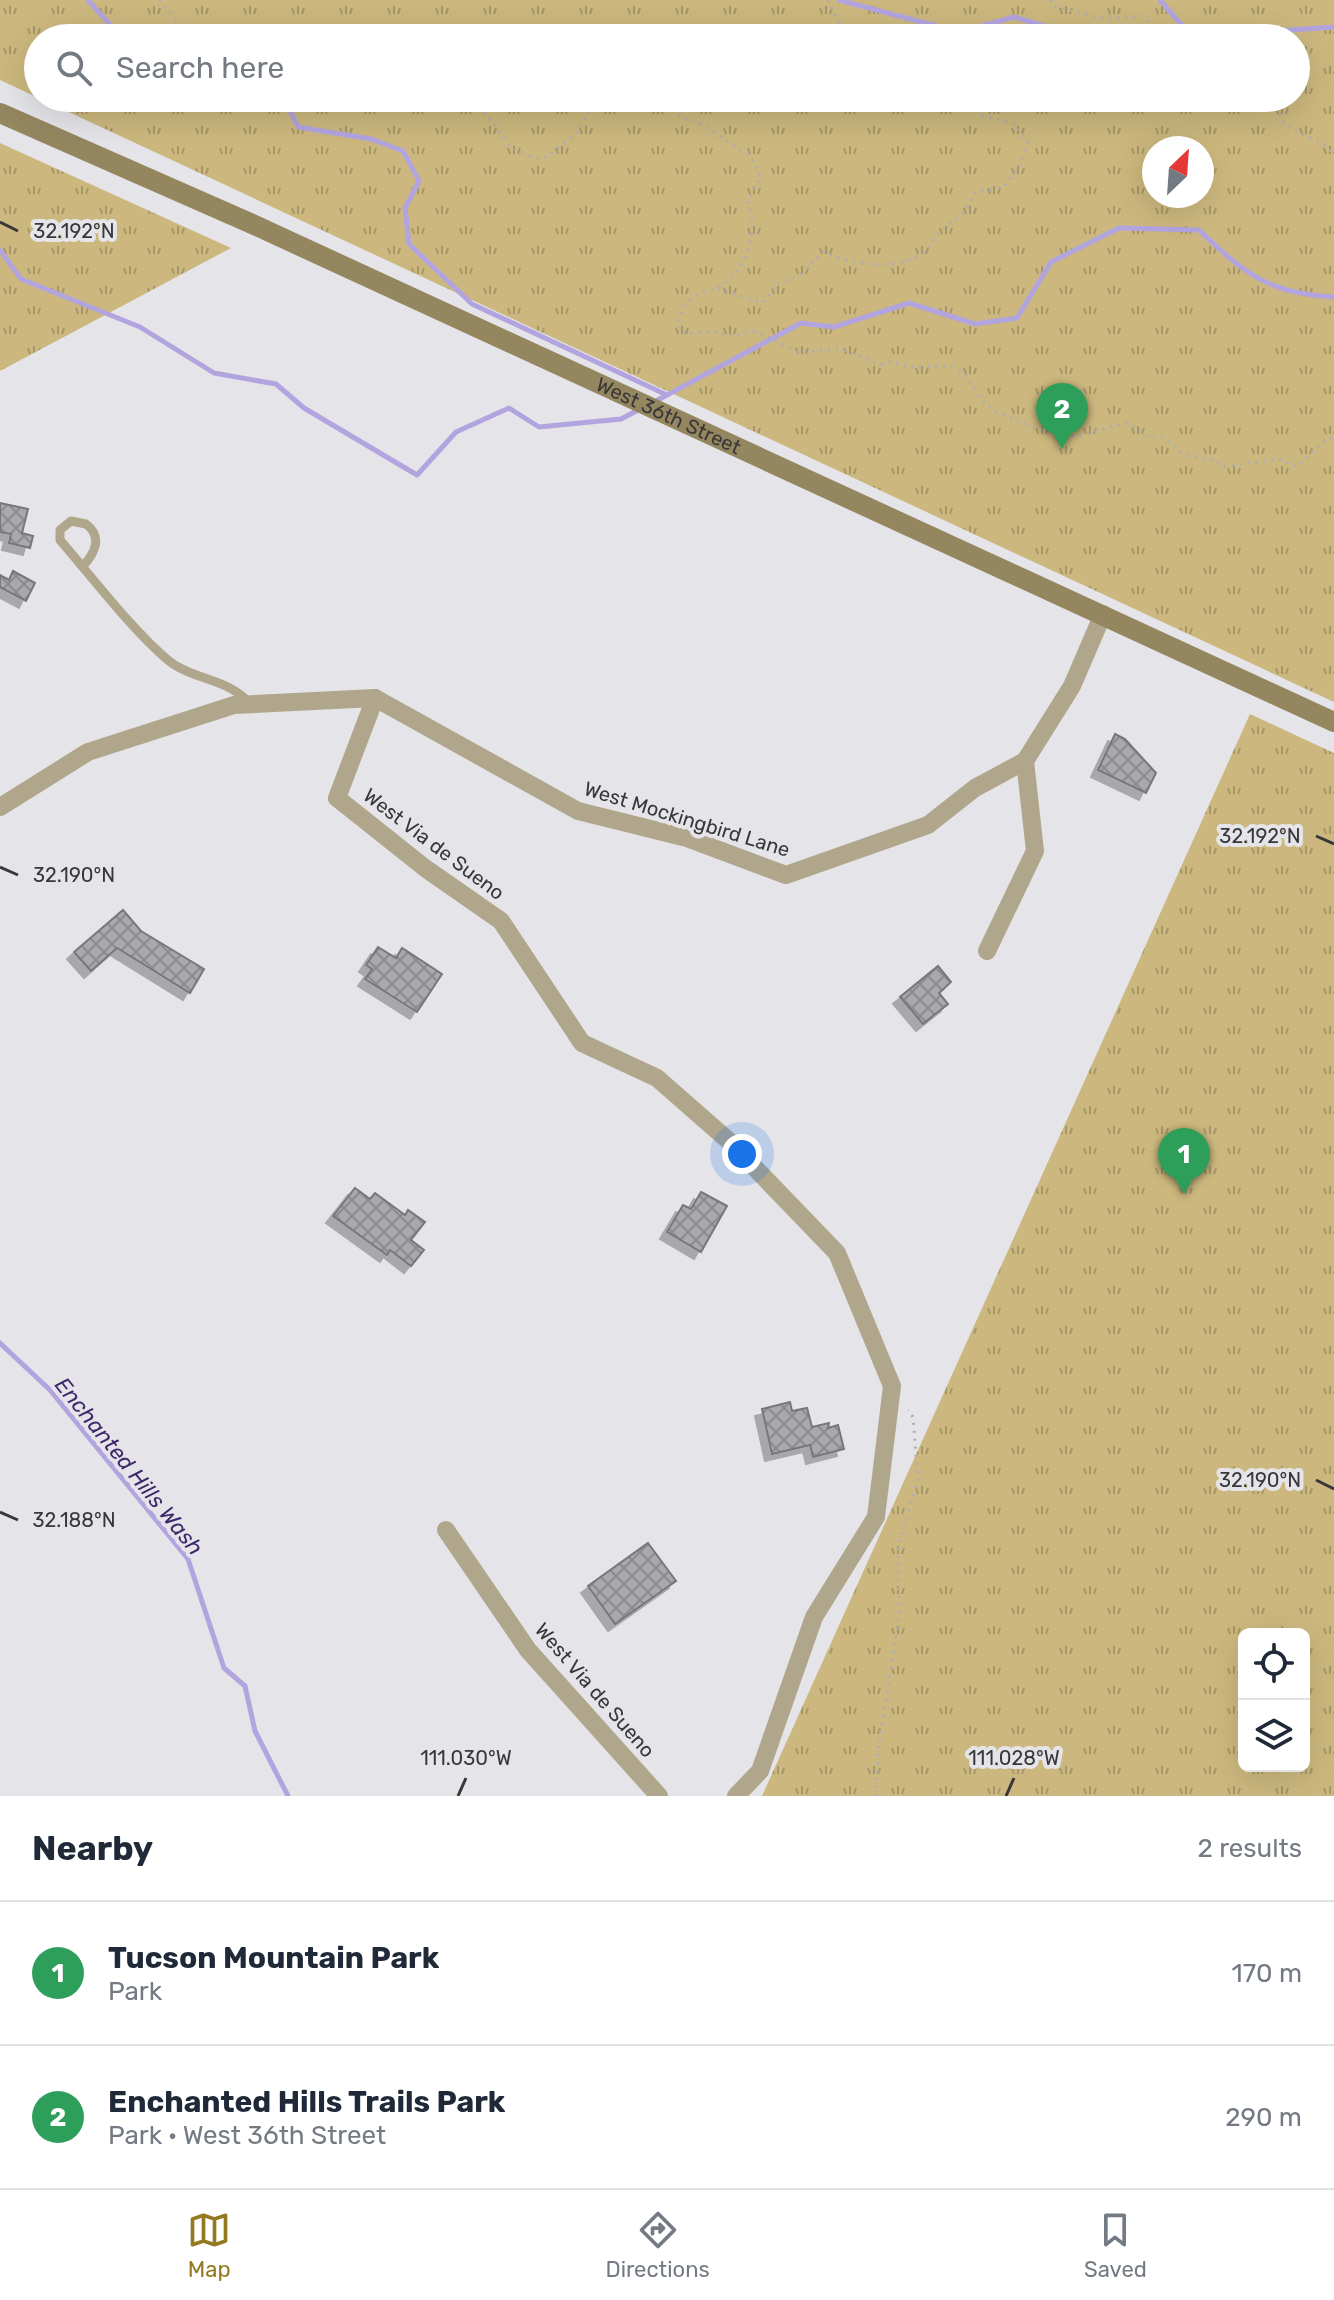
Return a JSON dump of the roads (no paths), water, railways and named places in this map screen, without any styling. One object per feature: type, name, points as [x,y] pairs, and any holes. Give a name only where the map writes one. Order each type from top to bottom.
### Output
[{"type":"street","name":"West 36th Street","points":[[0,113],[250,223],[1334,722]]},
{"type":"street","name":"West Mockingbird Lane","points":[[375,698],[578,811],[687,838],[786,875],[928,825],[975,788],[1025,761],[1072,686],[1103,614]]},
{"type":"street","points":[[0,807],[88,752],[234,705],[375,698]]},
{"type":"street","name":"West Via de Sueno","points":[[375,698],[337,798],[425,868],[501,921],[582,1043],[657,1078],[730,1142],[837,1253],[892,1386],[876,1517],[814,1617],[760,1771],[736,1796]]},
{"type":"street","points":[[987,951],[1035,851],[1025,761]]},
{"type":"street","name":"West Via de Sueno","points":[[446,1530],[528,1650],[659,1796]]},
{"type":"lane","points":[[83,566],[96,549],[96,538],[86,524],[71,521],[62,527],[58,537],[83,566],[173,664],[239,692],[251,705]]},
{"type":"waterway","points":[[88,0],[109,24]]},
{"type":"waterway","points":[[839,0],[929,24]]},
{"type":"waterway","points":[[1160,0],[1181,24]]},
{"type":"waterway","points":[[988,24],[1014,17],[1038,24]]},
{"type":"waterway","points":[[1310,29],[1334,27]]},
{"type":"waterway","points":[[290,112],[298,127],[371,139],[403,151],[419,181],[405,208],[409,244],[472,304],[667,395]]},
{"type":"waterway","points":[[654,402],[801,323],[834,327],[909,303],[975,324],[1017,318],[1051,262],[1119,228],[1199,230],[1230,259],[1259,279],[1292,291],[1334,297]]},
{"type":"waterway","points":[[0,250],[21,279],[140,327],[214,373],[276,384],[304,408],[417,475],[456,432],[509,408],[539,427],[621,419],[642,408]]},
{"type":"waterway","name":"Enchanted Hills Wash","points":[[0,1343],[50,1390],[188,1559],[224,1668],[245,1686],[255,1731],[288,1796]]},
{"type":"place","name":"Enchanted Hills Trails Park","points":[[1062,449]]},
{"type":"place","name":"Tucson Mountain Park","points":[[1184,1194]]}]
